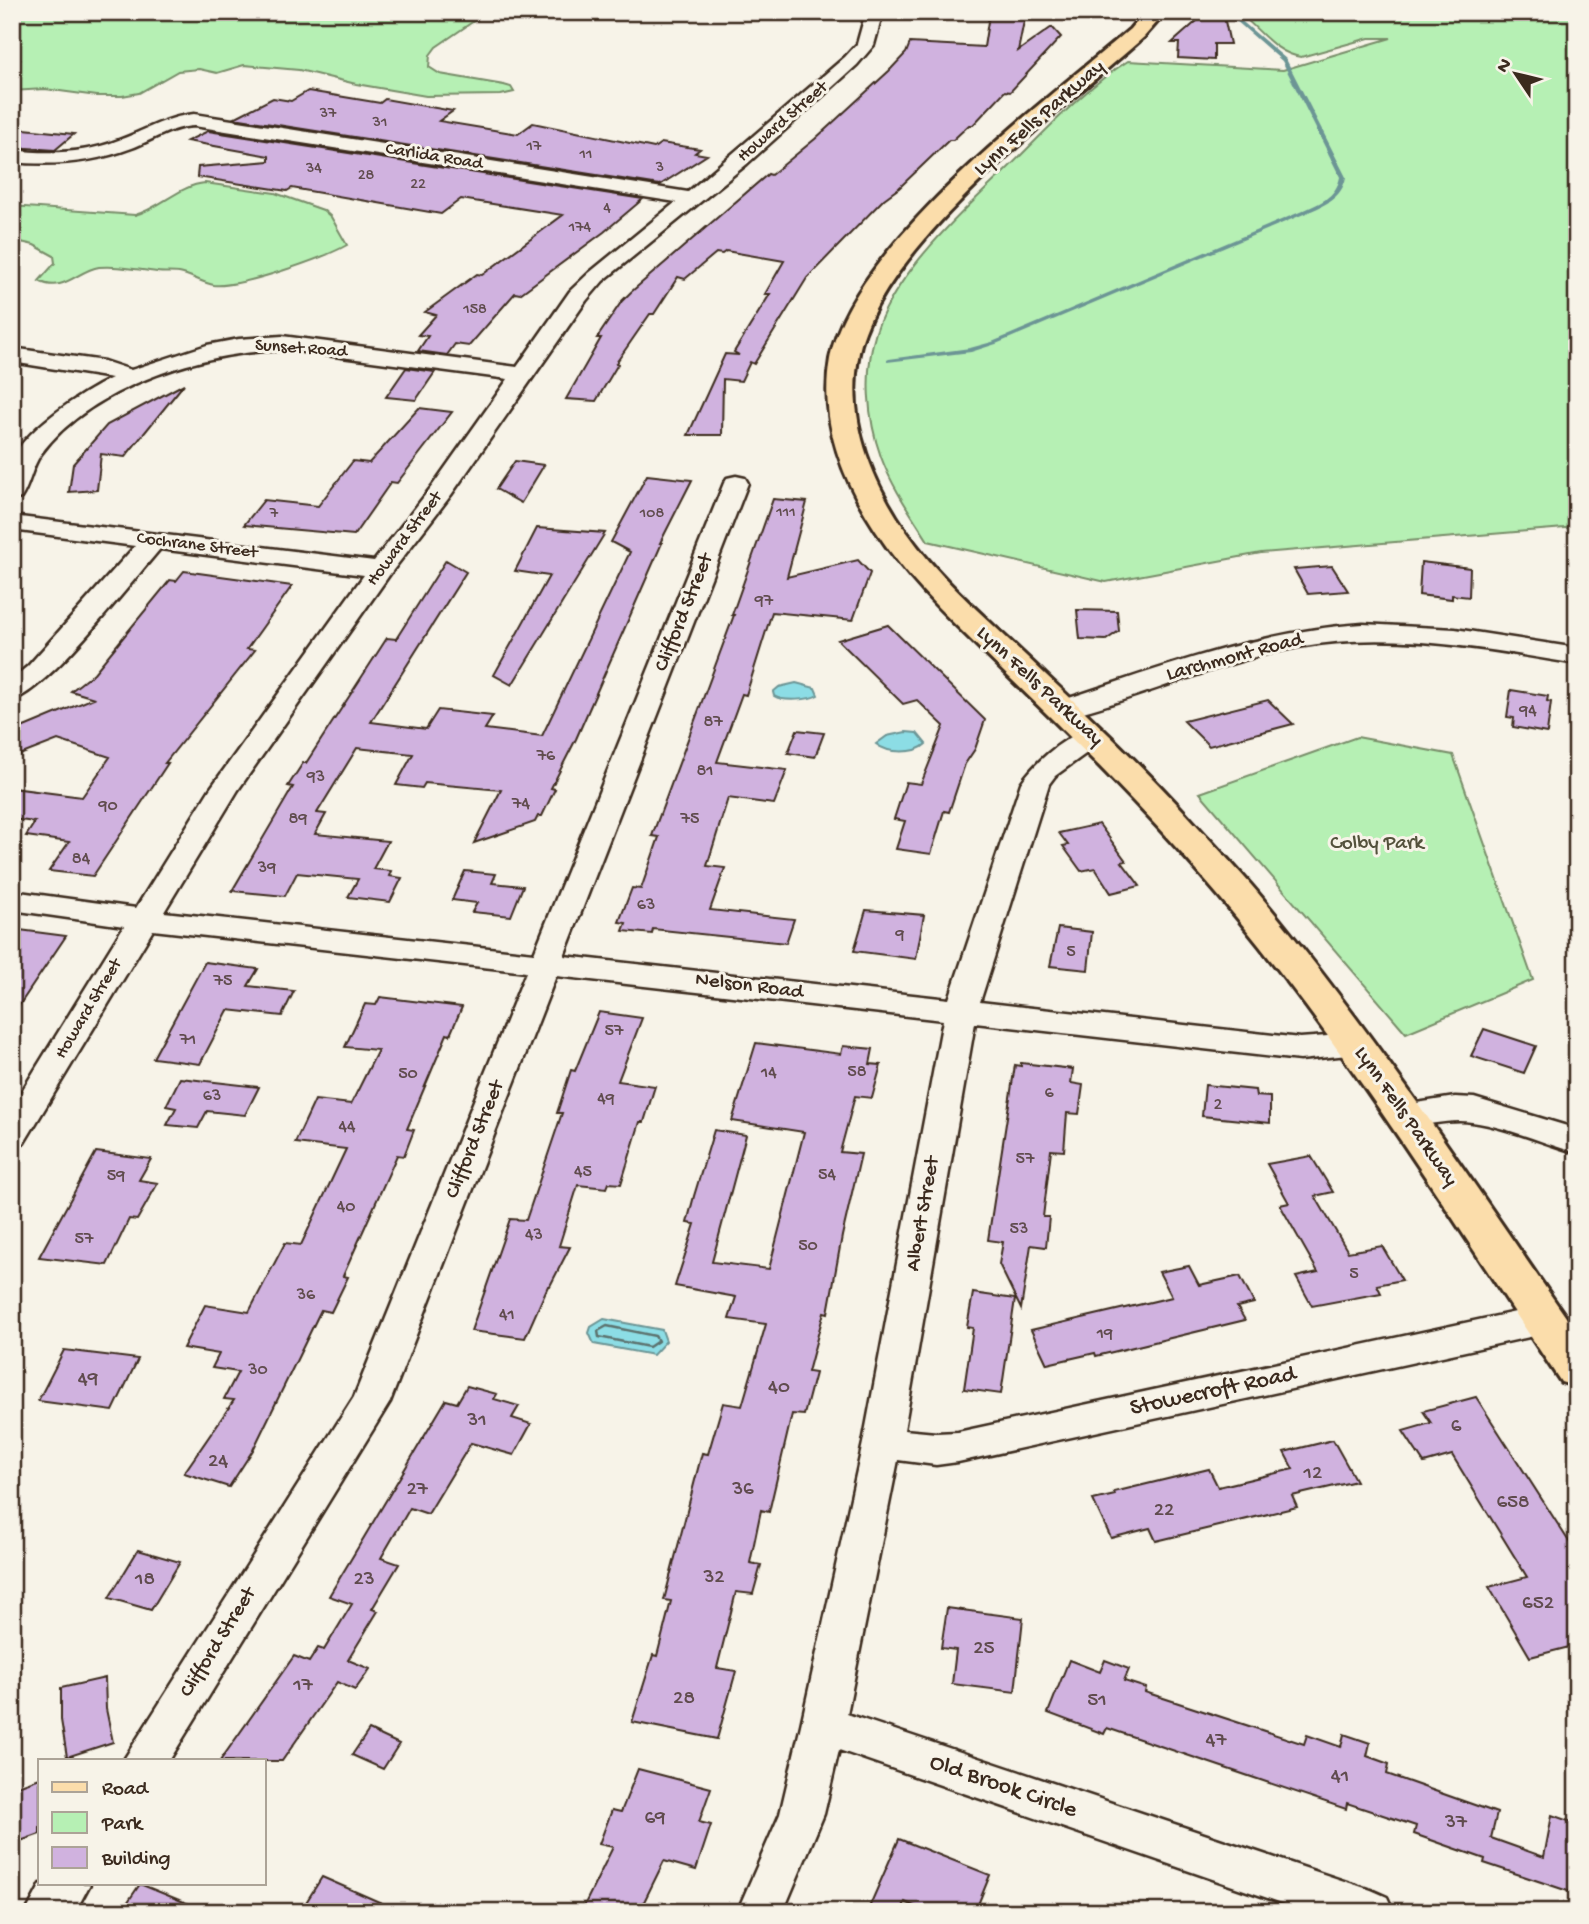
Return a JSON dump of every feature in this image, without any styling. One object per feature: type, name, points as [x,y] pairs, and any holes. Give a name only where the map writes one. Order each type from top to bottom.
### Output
[{"type":"main road","name":"Lynn Fells Parkway","points":[[1156,12],[1126,43],[978,172],[916,236],[879,280],[860,310],[848,338],[842,368],[843,418],[856,467],[874,505],[898,543],[938,592],[1078,722],[1203,852],[1303,974],[1355,1045],[1577,1369]]},
{"type":"street","name":"Howard Street","points":[[12,1135],[224,789],[589,283],[693,198],[852,61],[865,45],[875,12]]},
{"type":"street","name":"Carlida Road","points":[[12,156],[54,158],[92,154],[125,145],[175,121],[202,120],[693,198]]},
{"type":"street","name":"Sunset Road","points":[[12,493],[22,465],[47,432],[94,398],[134,378],[209,351],[271,343],[521,374]]},
{"type":"street","points":[[12,355],[104,368],[134,378]]},
{"type":"street","name":"Clifford Street","points":[[146,1759],[368,1409],[736,483]]},
{"type":"street","name":"Cochrane Street","points":[[12,523],[381,569]]},
{"type":"street","points":[[12,692],[38,672],[155,540]]},
{"type":"street","name":"Larchmont Road","points":[[1078,722],[1262,647],[1334,634],[1424,634],[1577,656]]},
{"type":"street","name":"Albert Street","points":[[823,1725],[882,1443],[961,1011],[1035,783],[1078,722]]},
{"type":"street","name":"Nelson Road","points":[[12,900],[143,919],[1300,1049],[1355,1045]]},
{"type":"street","points":[[1403,1115],[1455,1109],[1474,1110],[1577,1141]]},
{"type":"street","name":"Stowecroft Road","points":[[882,1443],[936,1449],[958,1447],[1543,1320]]},
{"type":"street","points":[[760,1912],[802,1814],[823,1725]]},
{"type":"street","name":"Old Brook Circle","points":[[823,1725],[1371,1912]]},
{"type":"street","points":[[49,1912],[66,1885]]},
{"type":"green space","points":[[12,12],[487,12],[436,47],[430,55],[429,67],[440,74],[511,87],[514,92],[501,95],[426,96],[356,84],[299,70],[244,65],[217,73],[199,69],[178,71],[139,93],[122,96],[97,96],[45,89],[12,91],[12,66],[20,60],[12,58]]},
{"type":"green space","points":[[1237,12],[1577,12],[1577,527],[1261,553],[1106,582],[928,541],[896,490],[876,442],[870,411],[870,363],[876,332],[885,310],[913,267],[950,224],[1080,98],[1128,61],[1283,70],[1391,38],[1369,38],[1301,57],[1291,55],[1274,45]]},
{"type":"green space","points":[[205,183],[275,193],[323,210],[331,217],[347,245],[282,271],[226,285],[210,284],[179,273],[99,267],[56,285],[39,281],[55,263],[54,256],[34,245],[12,240],[12,206],[135,215],[187,188]]},
{"type":"green space","name":"Colby Park","points":[[1357,737],[1453,755],[1533,980],[1406,1033],[1200,793]]},
{"type":"water","points":[[796,683],[815,688],[818,695],[796,700],[774,696],[773,692],[779,687]]},
{"type":"water","points":[[917,733],[926,744],[916,750],[902,751],[887,750],[876,744],[887,736]]},
{"type":"water","points":[[604,1319],[662,1330],[666,1341],[653,1355],[594,1344],[589,1333],[591,1327]]},
{"type":"building","points":[[1207,12],[1223,12],[1230,44],[1214,44],[1214,60],[1178,58],[1179,43],[1172,43]]},
{"type":"building","points":[[989,15],[1025,16],[1018,51],[1052,27],[1061,37],[1010,92],[1005,91],[973,125],[969,125],[953,140],[949,140],[884,199],[807,278],[754,364],[750,362],[741,381],[723,379],[722,435],[688,435],[725,354],[739,355],[734,352],[770,294],[765,294],[784,261],[726,251],[722,254],[716,253],[685,279],[678,277],[654,314],[650,314],[616,363],[618,364],[596,401],[566,399],[601,338],[597,338],[631,292],[768,174],[771,175],[815,139],[889,71],[906,53],[910,43],[984,47]]},
{"type":"building","points":[[308,91],[380,103],[385,99],[453,111],[439,121],[518,134],[533,123],[654,148],[661,143],[700,149],[695,153],[707,155],[660,185],[234,118],[273,98],[291,101]]},
{"type":"building","points":[[24,129],[74,134],[55,150],[12,147],[12,137]]},
{"type":"building","points":[[208,131],[643,199],[604,232],[520,294],[515,293],[469,346],[455,344],[447,355],[418,351],[428,336],[418,335],[436,315],[425,312],[477,274],[482,275],[563,215],[461,199],[441,214],[292,188],[287,191],[197,177],[198,167],[269,161],[269,156],[187,141]]},
{"type":"building","points":[[406,368],[435,372],[416,400],[386,397]]},
{"type":"building","points":[[184,384],[125,457],[101,454],[97,490],[69,492],[73,464],[107,425]]},
{"type":"building","points":[[419,408],[452,412],[397,483],[391,482],[354,535],[244,525],[264,500],[318,506],[353,461],[369,463]]},
{"type":"building","points":[[515,461],[544,465],[521,503],[496,489]]},
{"type":"building","points":[[647,475],[692,480],[660,543],[576,739],[551,788],[555,789],[542,816],[538,816],[535,822],[474,843],[501,790],[425,783],[422,788],[396,785],[413,754],[357,748],[317,813],[326,814],[315,834],[388,841],[373,869],[391,871],[389,876],[402,878],[390,902],[348,897],[358,879],[297,873],[285,896],[232,891],[293,787],[288,786],[303,763],[306,763],[387,638],[396,639],[446,560],[466,572],[371,722],[426,729],[438,710],[493,716],[485,729],[542,736],[630,552],[611,542]]},
{"type":"building","points":[[773,499],[807,502],[787,577],[858,560],[870,573],[853,620],[772,612],[746,695],[742,694],[717,762],[787,770],[774,804],[728,798],[707,866],[725,868],[710,910],[794,919],[786,943],[653,929],[652,934],[623,931],[626,923],[619,922],[632,888],[641,889],[659,837],[652,836],[734,615]]},
{"type":"building","points":[[537,528],[605,533],[512,685],[494,675],[549,576],[515,571]]},
{"type":"building","points":[[1421,562],[1470,568],[1469,597],[1452,595],[1452,599],[1419,595]]},
{"type":"building","points":[[1332,566],[1348,591],[1308,594],[1294,569]]},
{"type":"building","points":[[184,571],[292,586],[247,649],[255,650],[165,763],[168,763],[93,876],[49,871],[69,842],[26,836],[35,822],[12,819],[12,788],[82,797],[110,757],[58,740],[12,758],[12,732],[94,698],[71,691],[94,673],[170,580],[176,581]]},
{"type":"building","points":[[1077,610],[1117,611],[1119,631],[1106,640],[1080,639]]},
{"type":"building","points":[[888,625],[985,720],[975,749],[965,764],[949,812],[944,811],[931,854],[896,849],[905,821],[894,819],[906,782],[921,784],[944,726],[917,700],[903,704],[838,640]]},
{"type":"building","points":[[1511,690],[1548,696],[1547,701],[1551,702],[1547,733],[1513,727],[1514,718],[1507,717]]},
{"type":"building","points":[[1268,700],[1293,724],[1209,746],[1184,721]]},
{"type":"building","points":[[797,730],[824,733],[815,757],[788,753]]},
{"type":"building","points":[[1099,824],[1126,861],[1122,862],[1140,886],[1111,893],[1095,868],[1081,871],[1063,846],[1068,845],[1059,833]]},
{"type":"building","points":[[465,871],[496,874],[492,883],[523,886],[511,916],[472,912],[477,903],[452,900]]},
{"type":"building","points":[[866,910],[924,915],[916,959],[854,951]]},
{"type":"building","points":[[1058,928],[1092,932],[1088,970],[1050,966]]},
{"type":"building","points":[[12,929],[66,936],[12,1016]]},
{"type":"building","points":[[205,962],[258,969],[248,986],[294,991],[282,1016],[228,1010],[200,1064],[153,1058]]},
{"type":"building","points":[[380,997],[462,1007],[450,1035],[447,1034],[407,1129],[414,1130],[404,1156],[397,1155],[343,1276],[348,1277],[331,1312],[321,1310],[253,1450],[229,1487],[184,1473],[234,1400],[224,1399],[238,1372],[212,1368],[219,1354],[183,1348],[205,1305],[249,1312],[285,1243],[301,1245],[346,1149],[295,1143],[315,1100],[351,1104],[378,1050],[345,1047],[365,1004],[376,1005]]},
{"type":"building","points":[[599,1012],[642,1018],[618,1081],[655,1086],[644,1122],[640,1122],[621,1184],[609,1183],[607,1188],[578,1185],[559,1246],[570,1247],[548,1286],[525,1338],[471,1331],[510,1219],[526,1220],[562,1113],[557,1113],[571,1070],[575,1071]]},
{"type":"building","points":[[1484,1029],[1536,1046],[1524,1073],[1471,1056]]},
{"type":"building","points":[[756,1043],[841,1054],[843,1046],[873,1049],[870,1064],[881,1065],[872,1098],[855,1096],[840,1152],[861,1154],[828,1313],[824,1312],[808,1372],[815,1373],[804,1415],[792,1414],[769,1512],[761,1510],[750,1563],[761,1565],[753,1594],[736,1592],[717,1668],[736,1671],[717,1739],[632,1722],[653,1655],[657,1656],[671,1601],[664,1600],[702,1453],[708,1454],[723,1403],[742,1406],[766,1324],[729,1319],[736,1297],[675,1286],[695,1224],[687,1223],[694,1196],[714,1130],[746,1135],[712,1262],[769,1269],[804,1132],[732,1121]]},
{"type":"building","points":[[1021,1063],[1073,1069],[1071,1083],[1083,1085],[1079,1114],[1067,1113],[1064,1151],[1051,1150],[1043,1217],[1049,1217],[1046,1247],[1031,1245],[1021,1309],[999,1264],[1003,1242],[988,1240],[1015,1065],[1021,1066]]},
{"type":"building","points":[[180,1078],[259,1087],[245,1115],[207,1111],[198,1128],[167,1125],[176,1108],[166,1106]]},
{"type":"building","points":[[1205,1085],[1255,1090],[1256,1096],[1270,1097],[1270,1123],[1202,1116]]},
{"type":"building","points":[[96,1152],[151,1159],[139,1180],[158,1183],[137,1220],[129,1219],[107,1265],[39,1257]]},
{"type":"building","points":[[1311,1156],[1333,1192],[1315,1196],[1348,1252],[1382,1246],[1402,1280],[1377,1285],[1381,1293],[1312,1306],[1296,1277],[1318,1272],[1280,1205],[1289,1203],[1267,1164]]},
{"type":"building","points":[[1189,1266],[1199,1285],[1240,1276],[1254,1303],[1237,1307],[1245,1320],[1096,1356],[1095,1353],[1047,1364],[1031,1330],[1172,1297],[1159,1272]]},
{"type":"building","points":[[973,1293],[1015,1299],[1001,1394],[964,1389],[973,1328],[967,1327]]},
{"type":"building","points":[[64,1350],[138,1359],[113,1411],[38,1401]]},
{"type":"building","points":[[467,1386],[497,1394],[494,1399],[519,1406],[512,1418],[531,1424],[514,1455],[471,1443],[428,1514],[410,1508],[381,1558],[399,1564],[372,1609],[378,1611],[348,1660],[370,1669],[355,1690],[337,1682],[282,1761],[221,1759],[294,1656],[309,1662],[318,1648],[324,1650],[352,1604],[329,1596],[446,1400],[457,1403]]},
{"type":"building","points":[[1476,1397],[1577,1554],[1577,1645],[1530,1657],[1489,1587],[1527,1577],[1452,1455],[1424,1463],[1403,1431],[1431,1423],[1423,1411]]},
{"type":"building","points":[[1333,1440],[1356,1481],[1292,1496],[1297,1507],[1156,1541],[1150,1528],[1111,1538],[1093,1500],[1115,1495],[1114,1492],[1209,1469],[1218,1487],[1293,1469],[1284,1452]]},
{"type":"building","points":[[138,1550],[180,1562],[151,1610],[109,1598]]},
{"type":"building","points":[[947,1608],[1023,1618],[1015,1692],[952,1684],[956,1650],[941,1648]]},
{"type":"building","points":[[1069,1660],[1100,1672],[1105,1660],[1129,1669],[1124,1681],[1146,1688],[1145,1692],[1304,1744],[1307,1735],[1341,1747],[1344,1734],[1370,1743],[1367,1756],[1389,1764],[1387,1774],[1497,1813],[1491,1838],[1544,1857],[1552,1815],[1577,1824],[1577,1894],[1484,1863],[1485,1859],[1414,1834],[1416,1826],[1347,1803],[1346,1809],[1107,1728],[1104,1734],[1048,1713]]},
{"type":"building","points":[[105,1678],[106,1709],[113,1742],[67,1757],[61,1720],[61,1688]]},
{"type":"building","points":[[369,1730],[399,1744],[383,1769],[352,1755]]},
{"type":"building","points":[[638,1769],[711,1788],[699,1822],[711,1825],[696,1870],[664,1861],[639,1912],[581,1912],[613,1847],[599,1844],[612,1810],[621,1812]]},
{"type":"building","points":[[38,1779],[38,1835],[12,1844],[12,1788]]},
{"type":"building","points":[[899,1839],[990,1875],[975,1912],[929,1912],[905,1902],[901,1912],[867,1912]]},
{"type":"building","points":[[322,1877],[402,1912],[300,1912]]},
{"type":"building","points":[[139,1885],[206,1911],[206,1912],[121,1912]]},
{"type":"waterway","points":[[889,361],[971,350],[994,343],[1302,213],[1322,204],[1339,191],[1343,177],[1284,60],[1228,12]]}]
